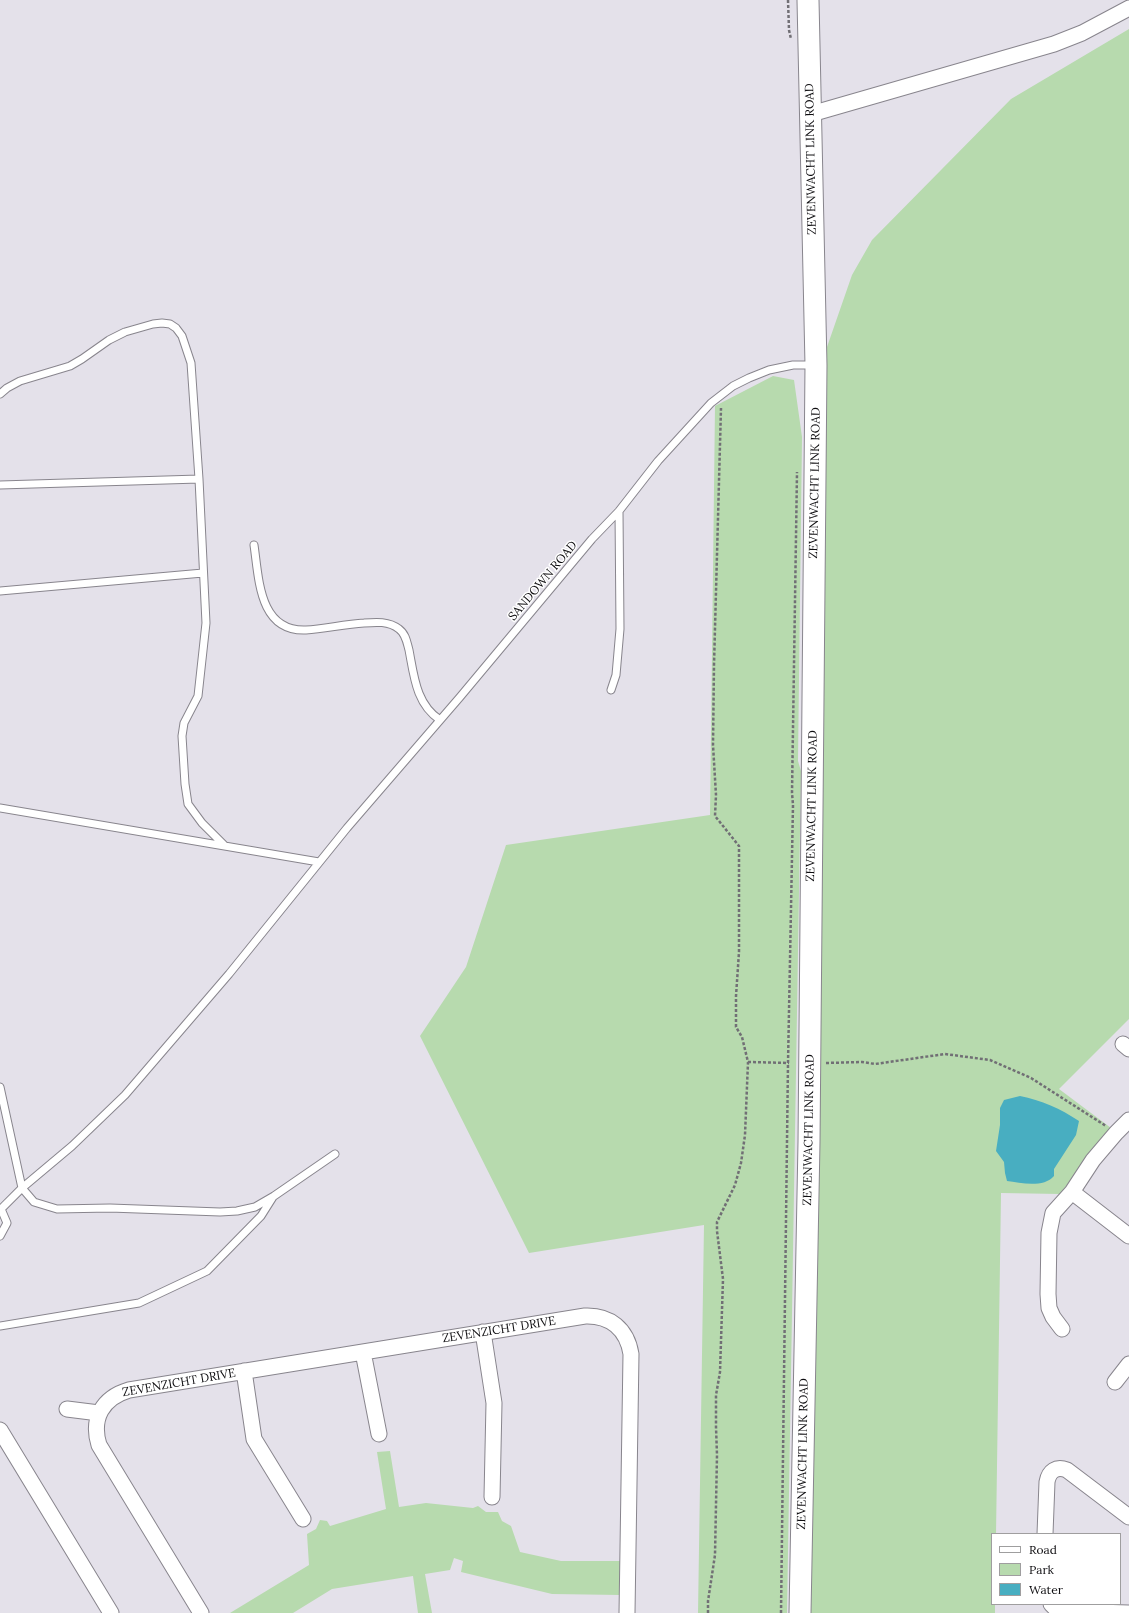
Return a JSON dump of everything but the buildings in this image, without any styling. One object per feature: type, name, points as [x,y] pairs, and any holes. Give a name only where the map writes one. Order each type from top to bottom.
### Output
[{"type":"street","name":"ZEVENWACHT LINK ROAD","points":[[800,1613],[810,1063],[816,365],[808,0]]},
{"type":"street","points":[[811,114],[1054,44],[1082,32],[1129,8]]},
{"type":"street","points":[[1062,1329],[1053,1317],[1048,1294],[1050,1232],[1053,1213],[1072,1192],[1094,1160],[1116,1133],[1129,1120]]},
{"type":"street","points":[[1072,1192],[1129,1236]]},
{"type":"street","name":"ZEVENZICHT DRIVE","points":[[99,1413],[108,1400],[121,1392],[483,1332],[594,1315],[602,1317],[617,1325],[627,1338],[631,1354],[627,1613]]},
{"type":"street","points":[[483,1332],[494,1403],[492,1498]]},
{"type":"street","points":[[363,1352],[379,1434]]},
{"type":"street","points":[[1115,1382],[1129,1364]]},
{"type":"street","points":[[244,1371],[254,1439],[303,1519]]},
{"type":"street","points":[[67,1409],[99,1413],[96,1429],[99,1445],[201,1613]]},
{"type":"street","points":[[0,1430],[111,1613]]},
{"type":"street","points":[[1045,1533],[1048,1475],[1056,1469],[1062,1468],[1067,1470],[1129,1517]]},
{"type":"street","points":[[1052,1605],[1055,1608],[1065,1611],[1128,1613]]},
{"type":"lane","points":[[0,394],[20,381],[70,366],[109,340],[124,332],[153,324],[170,324],[176,328],[182,336],[191,362],[199,479],[206,623],[198,696],[184,723],[182,736],[185,784],[188,804],[202,823],[224,845]]},
{"type":"lane","name":"SANDOWN ROAD","points":[[0,1210],[22,1188],[77,1141],[125,1095],[229,974],[319,862],[592,539],[619,510],[658,461],[710,403],[733,386],[769,370],[793,365],[816,365]]},
{"type":"lane","points":[[0,485],[199,479]]},
{"type":"lane","points":[[611,690],[616,675],[620,629],[619,510]]},
{"type":"lane","points":[[254,545],[264,602],[273,617],[281,625],[292,629],[305,630],[375,622],[388,623],[400,629],[406,638],[420,696],[432,714],[440,720]]},
{"type":"lane","points":[[0,591],[204,573]]},
{"type":"lane","points":[[0,808],[319,862]]},
{"type":"lane","points":[[0,1087],[22,1188],[34,1202],[57,1209],[110,1208],[220,1212],[236,1211],[255,1207],[274,1196],[335,1154]]},
{"type":"lane","points":[[0,1326],[139,1303],[207,1271],[261,1216],[274,1196]]},
{"type":"lane","points":[[0,1210],[7,1223],[0,1236]]},
{"type":"path","points":[[788,0],[789,30],[792,41]]},
{"type":"path","points":[[708,1613],[708,1601],[715,1555],[717,1494],[716,1395],[720,1372],[723,1279],[717,1222],[735,1185],[741,1163],[745,1135],[748,1062],[742,1037],[736,1027],[736,996],[739,952],[739,846],[715,816],[716,795],[713,745],[722,407],[720,396]]},
{"type":"path","points":[[781,1613],[793,805],[796,470]]},
{"type":"path","points":[[748,1062],[862,1062],[875,1064],[945,1054],[990,1060],[1031,1078],[1116,1133]]},
{"type":"green space","points":[[1129,29],[1129,1019],[1059,1089],[1111,1128],[1060,1194],[1001,1193],[996,1533],[991,1533],[991,1605],[995,1605],[995,1613],[811,1613],[827,347],[852,275],[872,240],[1011,99]]},
{"type":"green space","points":[[773,376],[794,380],[802,437],[798,761],[801,771],[787,1613],[698,1613],[704,1225],[529,1253],[420,1036],[466,967],[506,845],[710,815],[715,406]]},
{"type":"green space","points":[[390,1451],[399,1507],[426,1503],[473,1508],[478,1506],[486,1512],[498,1512],[502,1521],[511,1526],[520,1552],[561,1561],[622,1561],[621,1595],[552,1594],[461,1572],[463,1561],[454,1558],[450,1570],[425,1574],[432,1613],[418,1613],[413,1576],[332,1589],[293,1613],[230,1613],[309,1565],[307,1534],[316,1529],[320,1520],[327,1521],[330,1526],[386,1509],[377,1452]]},
{"type":"water","points":[[1020,1096],[1051,1106],[1079,1121],[1076,1135],[1054,1169],[1054,1176],[1050,1180],[1044,1182],[1032,1184],[1007,1181],[1004,1162],[996,1151],[1000,1125],[1000,1108],[1004,1100]]}]
